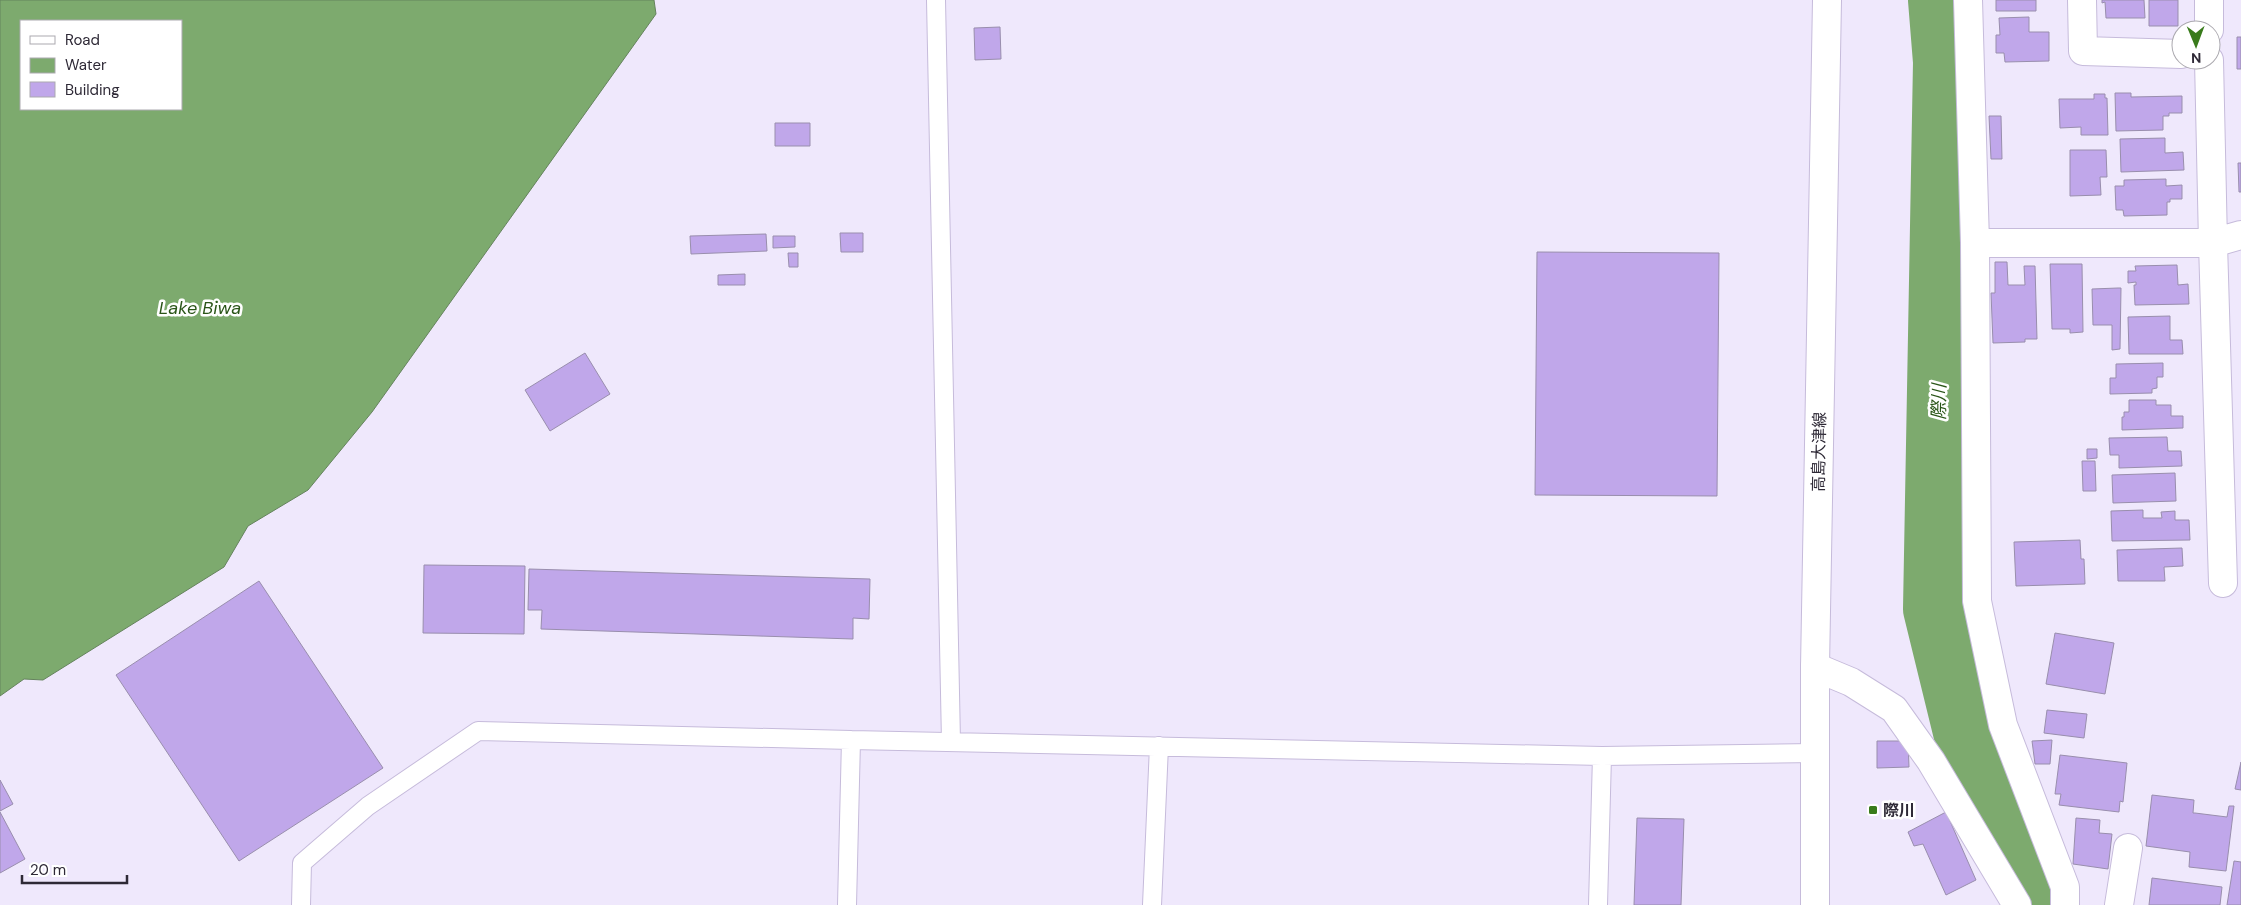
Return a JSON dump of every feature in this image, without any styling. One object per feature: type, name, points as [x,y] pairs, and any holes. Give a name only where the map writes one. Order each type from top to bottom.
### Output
[{"type":"street","name":"高島大津線","points":[[1815,905],[1815,667],[1827,0]]},
{"type":"street","points":[[1968,0],[1974,243],[1977,601],[2003,725],[2065,888],[2065,905]]},
{"type":"street","points":[[2082,0],[2083,51],[2171,54]]},
{"type":"street","points":[[2209,0],[2209,20]]},
{"type":"street","points":[[2209,70],[2223,583]]},
{"type":"street","points":[[1974,243],[2213,243],[2241,235]]},
{"type":"street","points":[[1815,667],[1852,682],[1894,709],[1931,761],[1980,846],[2017,905]]},
{"type":"street","points":[[2119,905],[2128,848]]},
{"type":"lane","points":[[936,0],[951,742]]},
{"type":"lane","points":[[301,905],[302,863],[368,806],[478,731],[1602,756],[1815,753]]},
{"type":"lane","points":[[847,905],[851,740]]},
{"type":"lane","points":[[1152,905],[1159,746]]},
{"type":"lane","points":[[1598,905],[1602,756]]},
{"type":"water","name":"Lake Biwa","points":[[0,0],[654,0],[656,14],[372,412],[308,490],[248,526],[224,567],[43,680],[24,679],[0,696]]},
{"type":"building","points":[[1996,0],[2036,0],[2036,11],[1996,11]]},
{"type":"building","points":[[2102,0],[2144,0],[2145,18],[2106,18],[2105,2],[2102,3]]},
{"type":"building","points":[[2149,0],[2178,0],[2178,20],[2171,20],[2171,26],[2149,26]]},
{"type":"building","points":[[2029,17],[2029,32],[2049,32],[2049,61],[2005,62],[2004,53],[1996,53],[1996,35],[2000,35],[1999,18]]},
{"type":"building","points":[[1000,27],[1001,59],[975,60],[974,28]]},
{"type":"building","points":[[2237,37],[2241,37],[2241,69],[2237,69]]},
{"type":"building","points":[[2115,93],[2131,93],[2131,97],[2182,96],[2182,113],[2169,113],[2169,116],[2163,116],[2163,130],[2116,131]]},
{"type":"building","points":[[2094,94],[2105,94],[2105,98],[2107,98],[2108,135],[2081,135],[2081,127],[2060,128],[2059,99],[2094,99]]},
{"type":"building","points":[[1989,116],[2001,116],[2002,159],[1991,159]]},
{"type":"building","points":[[775,123],[810,123],[810,146],[775,146]]},
{"type":"building","points":[[2165,138],[2165,153],[2183,152],[2184,170],[2121,172],[2120,139]]},
{"type":"building","points":[[2070,150],[2106,150],[2107,177],[2100,177],[2101,195],[2070,196]]},
{"type":"building","points":[[2238,163],[2241,163],[2241,192],[2239,192]]},
{"type":"building","points":[[2166,179],[2166,186],[2182,185],[2182,199],[2170,199],[2170,202],[2167,202],[2167,215],[2124,216],[2123,210],[2116,210],[2115,186],[2124,186],[2124,180]]},
{"type":"building","points":[[840,233],[863,233],[863,252],[841,252]]},
{"type":"building","points":[[766,234],[767,251],[691,254],[690,236]]},
{"type":"building","points":[[773,236],[795,236],[795,247],[773,248]]},
{"type":"building","points":[[1537,252],[1719,253],[1717,496],[1535,495]]},
{"type":"building","points":[[788,253],[798,253],[798,267],[789,267]]},
{"type":"building","points":[[1995,262],[2007,262],[2008,285],[2025,285],[2024,266],[2035,266],[2037,339],[2025,339],[2025,342],[1993,343],[1991,293],[1995,293]]},
{"type":"building","points":[[2050,264],[2082,264],[2083,332],[2070,333],[2070,329],[2052,329]]},
{"type":"building","points":[[2177,265],[2178,285],[2188,284],[2189,304],[2135,305],[2134,285],[2136,285],[2136,282],[2128,283],[2128,271],[2136,271],[2135,266]]},
{"type":"building","points":[[745,274],[745,285],[718,285],[718,275]]},
{"type":"building","points":[[2121,288],[2120,349],[2112,350],[2112,325],[2093,325],[2092,289]]},
{"type":"building","points":[[2170,316],[2170,340],[2182,340],[2183,354],[2129,354],[2128,317]]},
{"type":"building","points":[[585,353],[610,394],[550,431],[525,390]]},
{"type":"building","points":[[2163,363],[2163,377],[2157,377],[2157,388],[2152,389],[2152,393],[2110,394],[2110,378],[2116,378],[2116,364]]},
{"type":"building","points":[[2129,400],[2156,400],[2156,405],[2171,405],[2171,416],[2183,416],[2183,428],[2122,430],[2122,417],[2124,417],[2124,412],[2129,412]]},
{"type":"building","points":[[2167,437],[2168,451],[2181,451],[2182,466],[2119,468],[2119,455],[2110,455],[2109,438]]},
{"type":"building","points":[[2087,449],[2097,449],[2097,458],[2087,459]]},
{"type":"building","points":[[2082,461],[2095,461],[2096,491],[2083,491]]},
{"type":"building","points":[[2175,473],[2176,501],[2113,503],[2112,475]]},
{"type":"building","points":[[2143,510],[2143,518],[2162,518],[2161,512],[2175,511],[2175,520],[2189,520],[2190,540],[2112,541],[2111,511]]},
{"type":"building","points":[[2080,540],[2081,559],[2084,559],[2085,584],[2016,586],[2014,542]]},
{"type":"building","points":[[2182,548],[2183,566],[2164,567],[2165,581],[2118,581],[2117,550]]},
{"type":"building","points":[[424,565],[525,566],[524,634],[423,633]]},
{"type":"building","points":[[529,569],[870,579],[869,619],[853,618],[853,639],[541,629],[542,610],[528,610]]},
{"type":"building","points":[[259,581],[383,768],[239,861],[116,675]]},
{"type":"building","points":[[2055,633],[2114,643],[2105,694],[2046,684]]},
{"type":"building","points":[[2047,710],[2087,714],[2084,738],[2044,733]]},
{"type":"building","points":[[2052,740],[2050,764],[2035,764],[2032,741]]},
{"type":"building","points":[[1877,741],[1908,741],[1909,767],[1877,768]]},
{"type":"building","points":[[2060,755],[2127,763],[2123,802],[2120,801],[2119,812],[2059,805],[2061,794],[2055,794]]},
{"type":"building","points":[[2241,762],[2241,790],[2235,789]]},
{"type":"building","points":[[0,780],[13,804],[0,811]]},
{"type":"building","points":[[2152,795],[2194,800],[2193,813],[2227,817],[2229,806],[2234,806],[2226,871],[2189,867],[2190,852],[2146,846]]},
{"type":"building","points":[[0,812],[25,859],[0,873]]},
{"type":"building","points":[[1946,812],[1976,880],[1946,895],[1923,844],[1914,846],[1908,832]]},
{"type":"building","points":[[1637,818],[1684,819],[1681,905],[1634,905]]},
{"type":"building","points":[[2076,818],[2100,820],[2099,833],[2112,834],[2108,869],[2073,864]]},
{"type":"building","points":[[2234,861],[2241,862],[2241,905],[2227,905]]},
{"type":"building","points":[[2152,878],[2222,887],[2220,905],[2149,905]]},
{"type":"waterway","name":"際川","points":[[1940,0],[1945,62],[1935,609],[1970,752],[2005,838],[2041,905]]},
{"type":"place","name":"際川","points":[[1873,810]]}]
